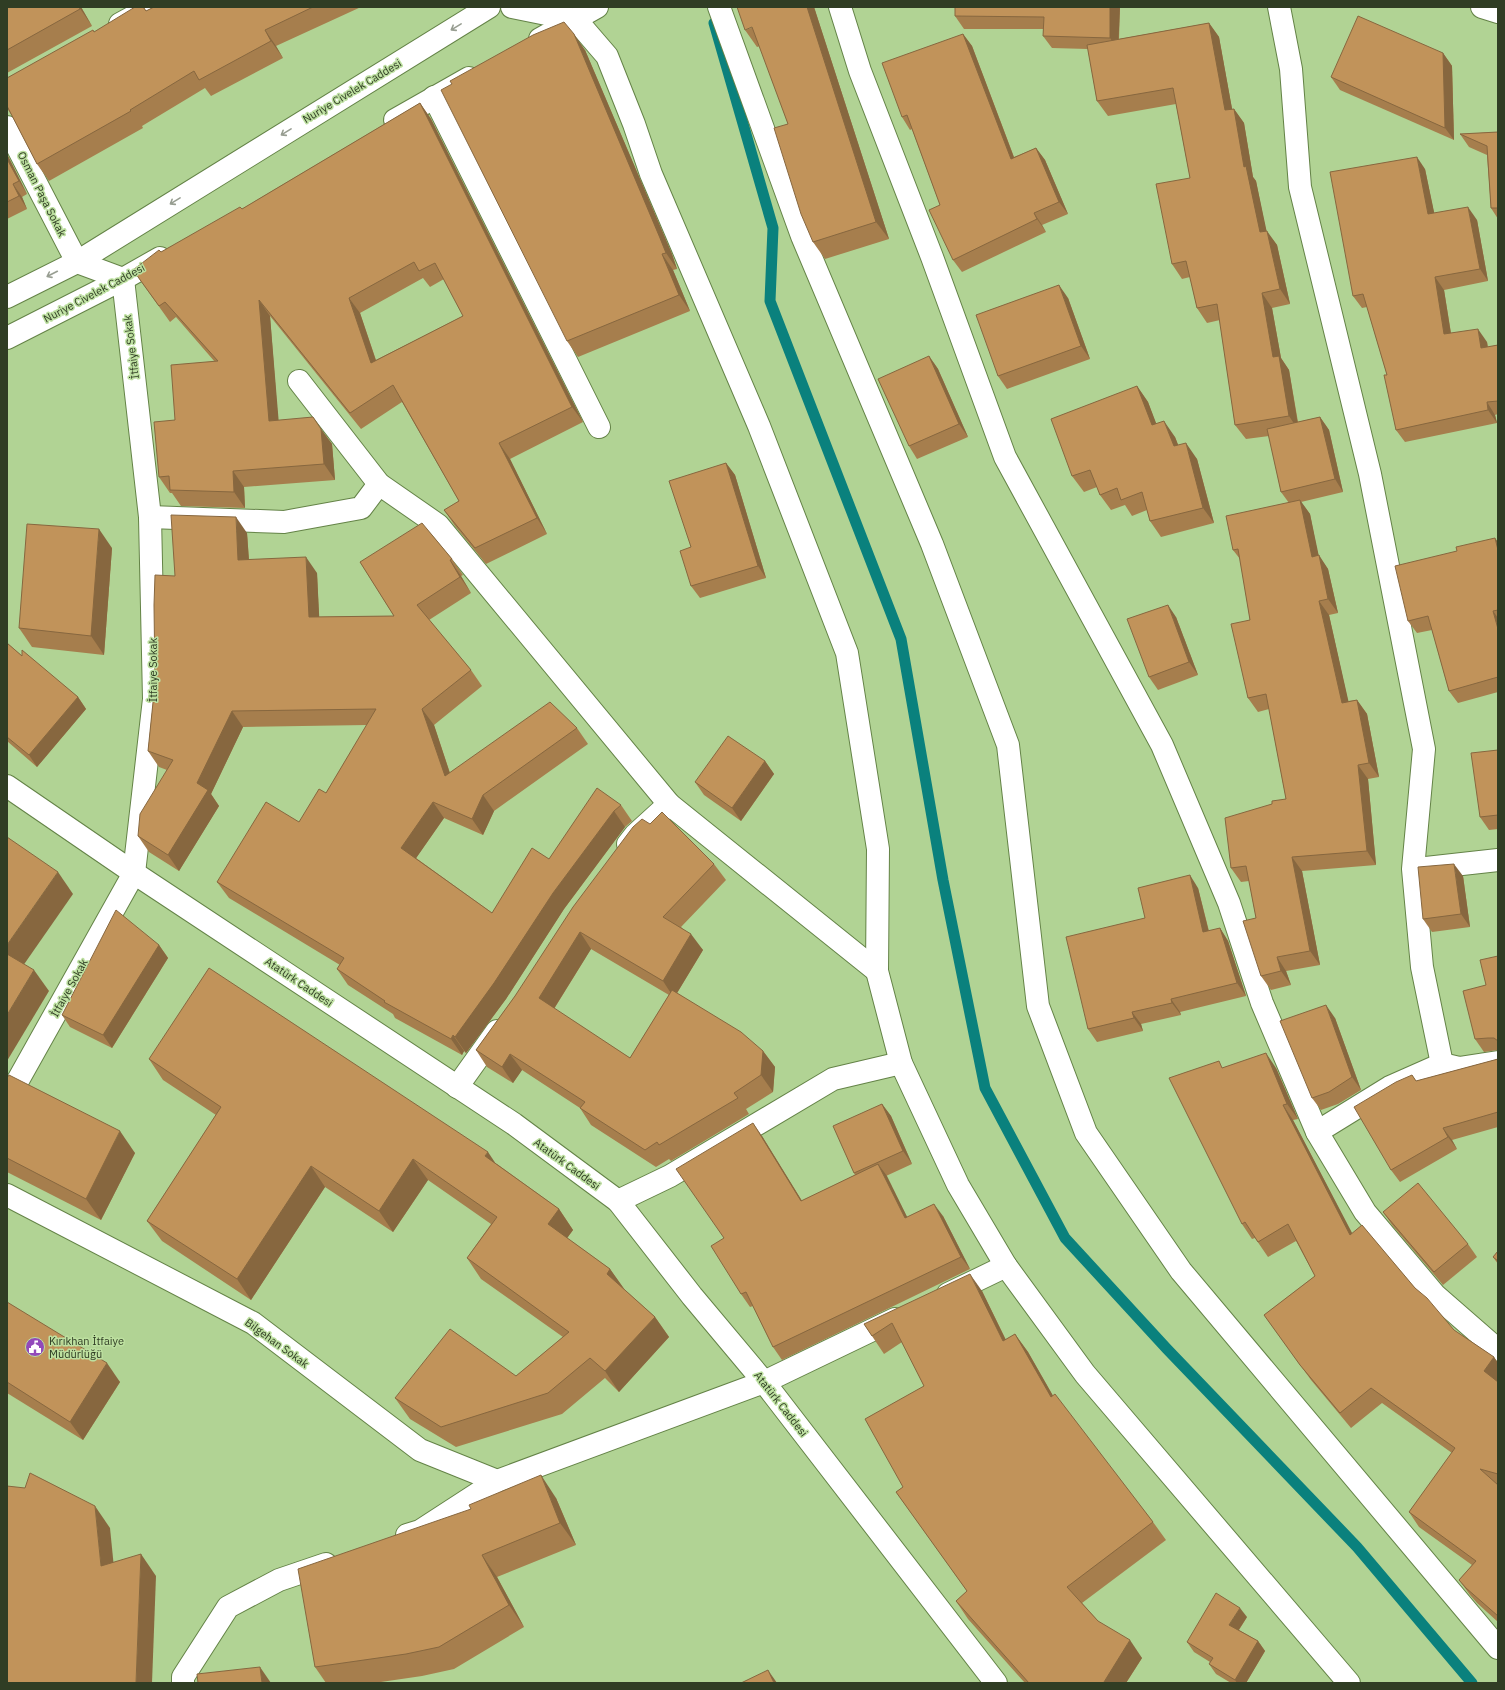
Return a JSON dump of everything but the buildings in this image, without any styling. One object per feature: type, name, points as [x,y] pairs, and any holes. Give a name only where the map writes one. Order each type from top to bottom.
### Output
[{"type":"street","points":[[103,34],[151,7]]},
{"type":"street","name":"Nuriye Civelek Caddesi","points":[[7,297],[77,262],[489,7]]},
{"type":"street","points":[[512,7],[576,20],[607,56],[634,124],[651,174],[758,426],[847,653],[878,849],[877,971],[901,1063],[958,1185],[1006,1266],[1086,1374],[1348,1683]]},
{"type":"street","points":[[522,49],[597,7]]},
{"type":"street","points":[[720,7],[802,236],[932,544],[1008,745],[1038,1006],[1086,1133],[1181,1271],[1498,1648]]},
{"type":"street","points":[[840,7],[860,71],[932,257],[1005,457],[1162,744],[1229,903],[1262,1003],[1317,1132],[1365,1212],[1435,1295],[1498,1350]]},
{"type":"street","points":[[1279,7],[1290,69],[1300,187],[1370,474],[1424,749],[1414,869],[1422,967],[1442,1064]]},
{"type":"street","points":[[380,129],[434,97],[488,68]]},
{"type":"street","points":[[434,97],[599,427]]},
{"type":"street","name":"Osman Paşa Sokak","points":[[7,127],[77,262]]},
{"type":"street","name":"Nuriye Civelek Caddesi","points":[[7,338],[123,279],[177,248]]},
{"type":"street","points":[[77,262],[123,279]]},
{"type":"street","name":"İtfaiye Sokak","points":[[7,1100],[134,872],[154,699],[150,517],[123,279]]},
{"type":"street","points":[[298,381],[379,484],[438,525],[669,804],[877,971]]},
{"type":"street","points":[[150,517],[284,522],[361,508],[379,484]]},
{"type":"street","name":"Atatürk Caddesi","points":[[7,786],[514,1124],[618,1201],[692,1296],[764,1382],[996,1683]]},
{"type":"street","points":[[616,860],[634,834],[669,804]]},
{"type":"street","points":[[1414,869],[1498,860]]},
{"type":"street","points":[[457,1087],[511,1012]]},
{"type":"street","points":[[1317,1132],[1390,1087],[1442,1064],[1459,1068],[1498,1062]]},
{"type":"street","points":[[618,1201],[670,1176],[833,1079],[901,1063]]},
{"type":"street","name":"Bilgehan Sokak","points":[[7,1195],[253,1323],[420,1450],[497,1481]]},
{"type":"street","points":[[390,1542],[420,1531],[497,1481],[764,1382],[1006,1266]]},
{"type":"street","points":[[182,1683],[183,1677],[228,1607],[279,1580],[346,1557]]},
{"type":"waterway","points":[[714,23],[773,228],[770,301],[901,639],[943,880],[985,1088],[1065,1238],[1167,1349],[1357,1547],[1472,1683]]},
{"type":"place","name":"Kırıkhan İtfaiye Müdürlüğü","points":[[35,1347]]}]
